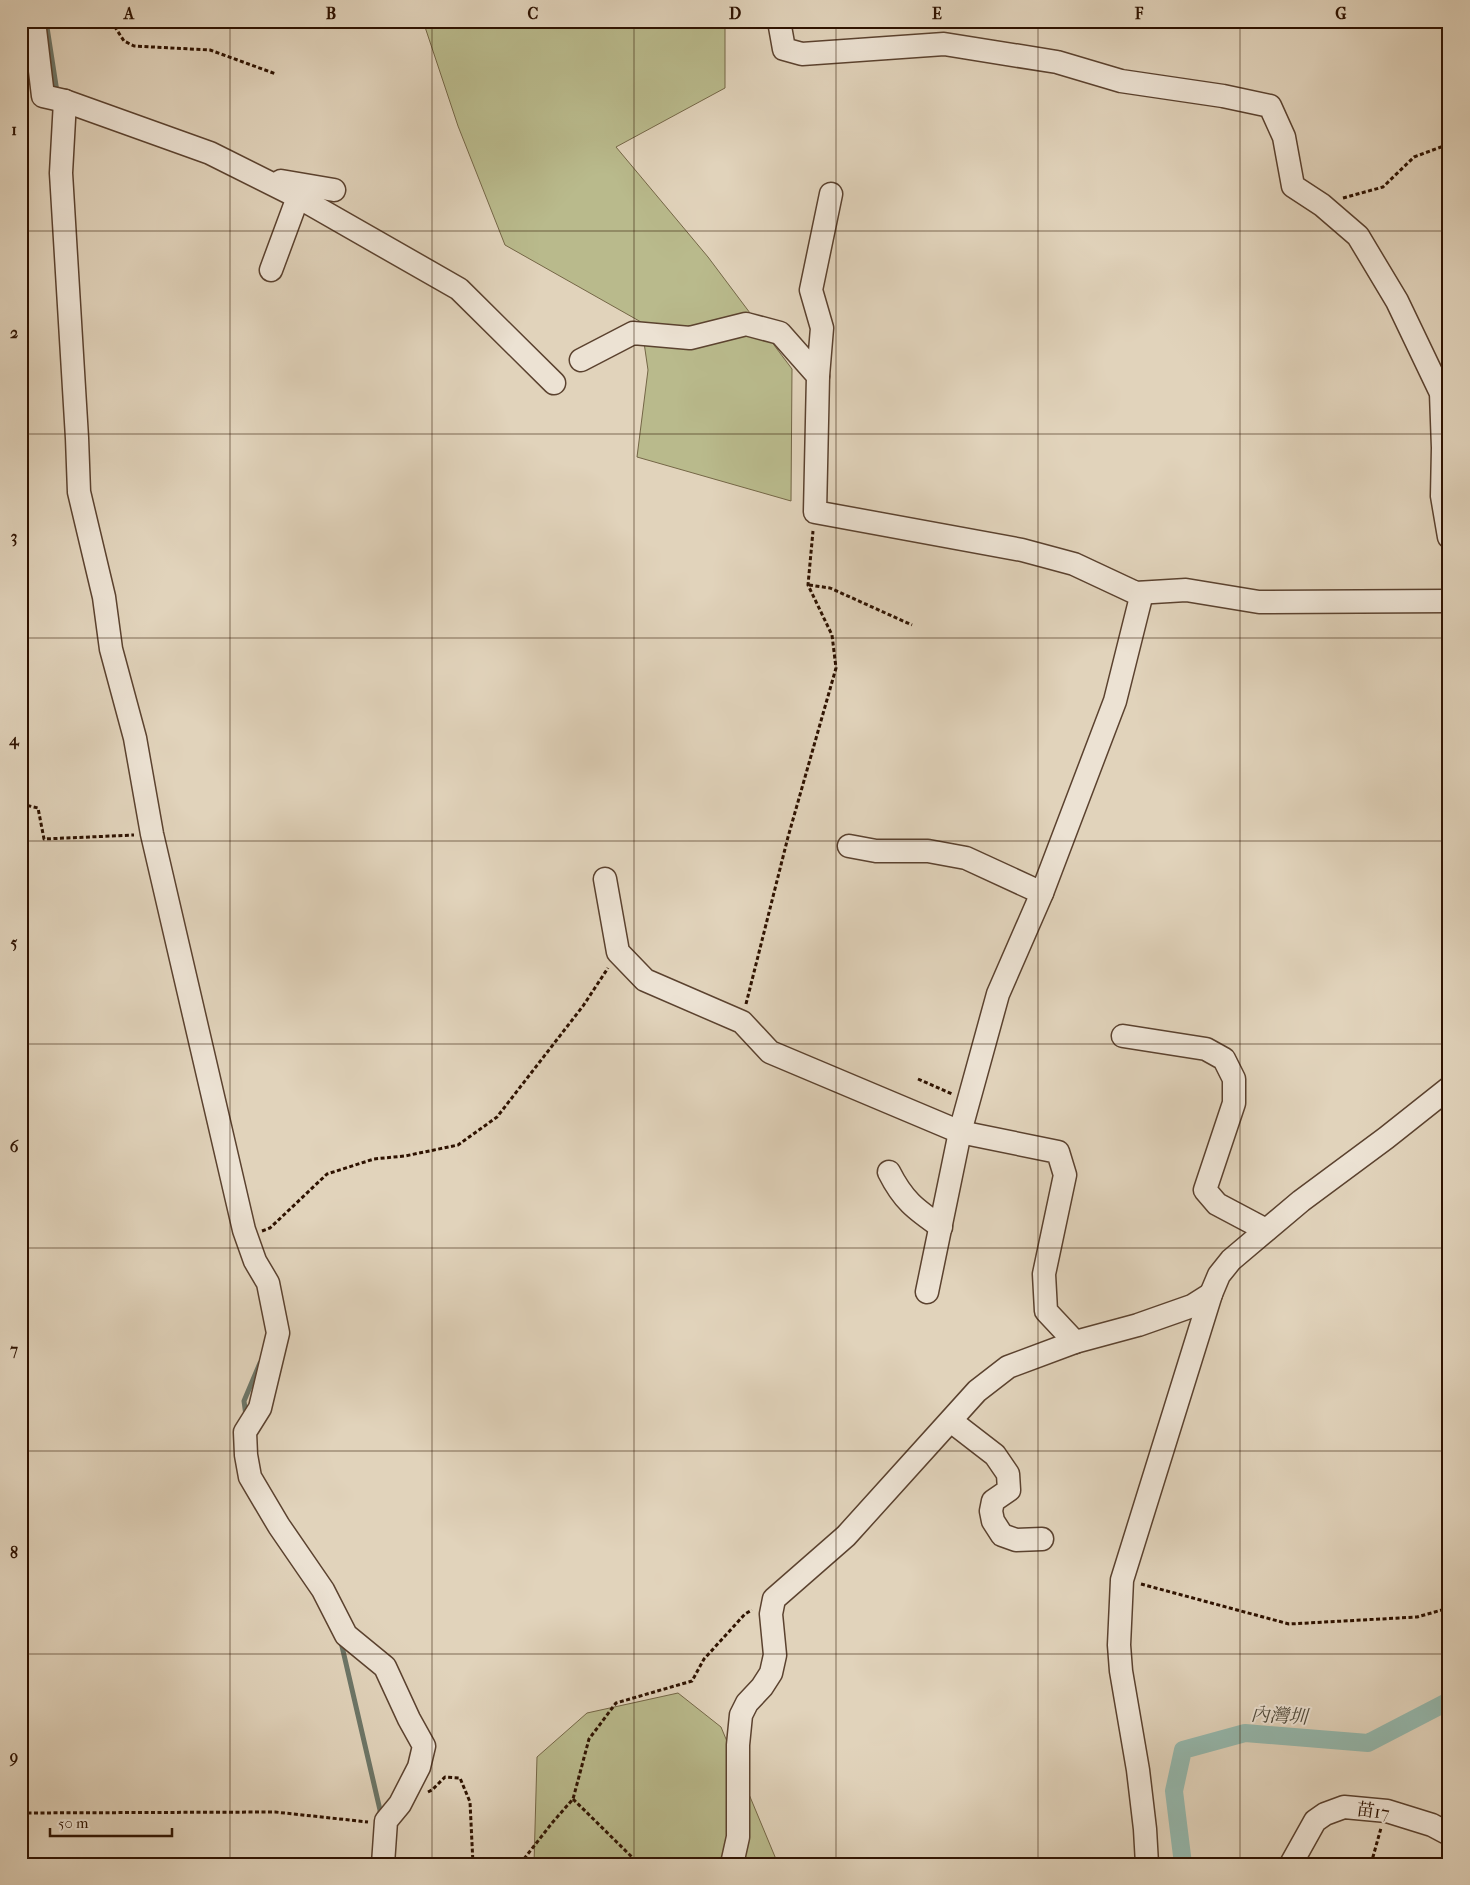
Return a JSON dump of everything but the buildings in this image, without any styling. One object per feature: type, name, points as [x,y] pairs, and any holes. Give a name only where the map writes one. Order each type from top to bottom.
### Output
[{"type":"street","points":[[34,21],[43,96],[66,101],[210,153],[298,197],[459,289],[554,383]]},
{"type":"street","points":[[779,21],[784,49],[802,54],[944,44],[1057,62],[1121,81],[1223,96],[1270,106],[1284,137],[1293,186],[1322,204],[1358,236],[1398,301],[1441,393],[1442,496],[1449,537]]},
{"type":"street","points":[[66,101],[61,174],[79,492],[104,597],[111,649],[135,738],[152,834],[246,1238],[255,1261],[268,1283],[278,1333],[260,1408],[245,1432],[246,1455],[250,1477],[279,1526],[323,1590],[346,1635],[385,1667],[424,1746],[419,1767],[393,1813],[383,1864]]},
{"type":"street","points":[[274,185],[282,181],[334,190]]},
{"type":"street","points":[[831,194],[811,290],[822,328],[818,376],[815,512],[1022,550],[1074,564],[1136,593],[1186,590],[1259,602],[1449,601]]},
{"type":"street","points":[[271,270],[298,197]]},
{"type":"street","points":[[580,360],[634,333],[690,338],[746,324],[780,333],[818,376]]},
{"type":"street","points":[[927,1292],[960,1132],[998,994],[1042,893],[1115,701],[1142,593]]},
{"type":"street","points":[[849,846],[876,851],[928,850],[966,858],[1042,893]]},
{"type":"street","points":[[605,879],[618,952],[645,980],[742,1022],[770,1052],[960,1132],[1058,1152],[1065,1175],[1044,1274],[1046,1311],[1075,1342]]},
{"type":"street","points":[[1123,1036],[1206,1049],[1224,1059],[1234,1079],[1234,1103],[1205,1190],[1217,1204],[1266,1230]]},
{"type":"street","points":[[1147,1864],[1138,1770],[1121,1671],[1119,1645],[1122,1580],[1211,1294],[1219,1275],[1231,1260],[1301,1201],[1386,1138],[1449,1088]]},
{"type":"street","points":[[889,1172],[898,1191],[914,1208],[941,1227]]},
{"type":"street","points":[[732,1864],[738,1837],[738,1745],[741,1715],[771,1673],[775,1654],[771,1614],[774,1599],[846,1536],[977,1391],[1008,1368],[1075,1342],[1138,1325],[1192,1306],[1211,1294]]},
{"type":"street","points":[[951,1421],[995,1456],[1008,1474],[1009,1490],[993,1501],[991,1511],[993,1521],[1002,1535],[1016,1540],[1042,1539]]},
{"type":"street","name":"苗17","points":[[1291,1864],[1315,1821],[1325,1814],[1344,1807],[1386,1810],[1432,1825],[1449,1834]]},
{"type":"path","points":[[111,21],[124,41],[134,46],[210,50],[276,74]]},
{"type":"path","points":[[1322,204],[1383,187],[1414,157],[1449,144]]},
{"type":"path","points":[[742,1022],[788,837],[836,668],[832,635],[808,585],[815,512]]},
{"type":"path","points":[[808,585],[830,588],[912,625]]},
{"type":"path","points":[[21,804],[38,808],[44,838],[152,834]]},
{"type":"path","points":[[246,1238],[270,1228],[327,1174],[374,1159],[405,1156],[458,1145],[497,1117],[584,1006],[618,952]]},
{"type":"path","points":[[918,1079],[968,1101]]},
{"type":"path","points":[[1122,1580],[1289,1624],[1417,1617],[1449,1608]]},
{"type":"path","points":[[520,1864],[573,1799],[589,1739],[616,1703],[692,1682],[704,1659],[745,1614],[774,1599]]},
{"type":"path","points":[[21,1813],[275,1812],[358,1822],[393,1813],[432,1790],[444,1777],[460,1778],[470,1802],[472,1864]]},
{"type":"path","points":[[573,1799],[639,1864]]},
{"type":"path","points":[[1370,1864],[1386,1810]]},
{"type":"green space","points":[[416,21],[725,21],[725,88],[616,147],[708,257],[792,369],[791,501],[637,457],[648,370],[641,322],[505,245],[458,126],[425,27]]},
{"type":"green space","points":[[678,1693],[721,1727],[778,1864],[534,1864],[537,1757],[587,1713]]},
{"type":"waterway","points":[[46,21],[57,92]]},
{"type":"waterway","points":[[246,1416],[244,1401],[260,1363]]},
{"type":"waterway","points":[[341,1642],[380,1816]]},
{"type":"waterway","name":"內灣圳","points":[[1183,1864],[1174,1791],[1183,1750],[1245,1733],[1368,1743],[1449,1701]]}]
